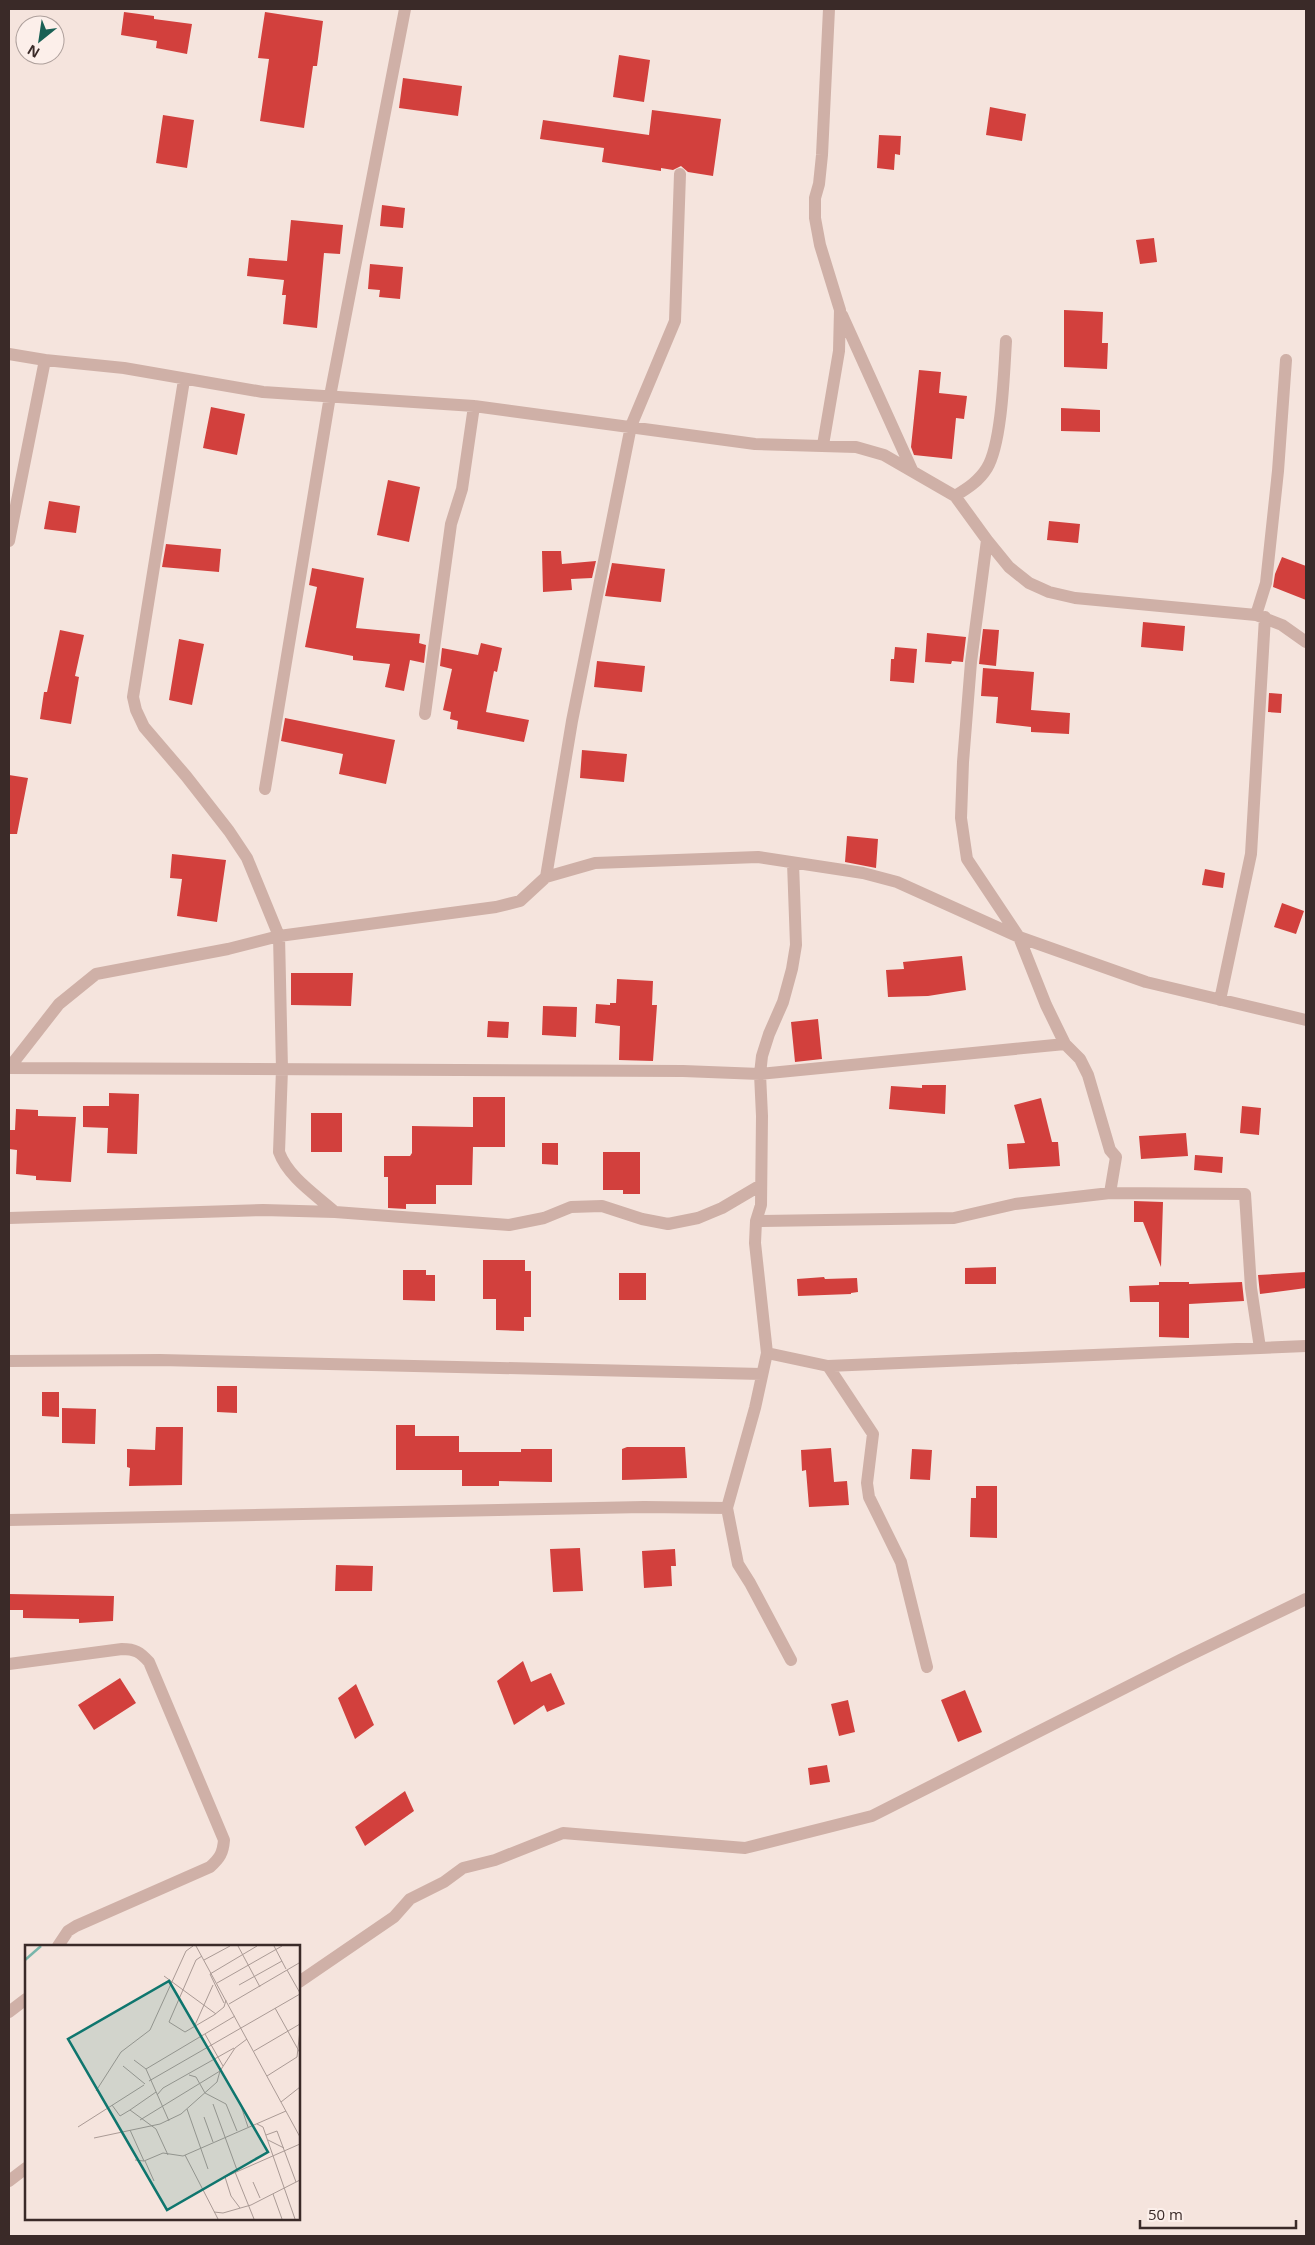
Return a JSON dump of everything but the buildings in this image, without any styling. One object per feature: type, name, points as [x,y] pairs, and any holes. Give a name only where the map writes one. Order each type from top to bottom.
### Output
[{"type":"street","points":[[265,789],[330,396],[405,9]]},
{"type":"street","points":[[829,9],[822,155],[819,184],[815,198],[815,218],[820,245],[840,310],[912,470]]},
{"type":"street","points":[[546,877],[572,721],[631,426],[675,321],[680,174]]},
{"type":"street","points":[[823,445],[839,351],[840,310]]},
{"type":"street","points":[[955,496],[974,484],[988,466],[1002,400],[1006,341]]},
{"type":"street","points":[[9,354],[44,360],[124,368],[184,380],[263,392],[474,406],[755,444],[856,447],[884,455],[955,496],[1009,567],[1029,583],[1049,592],[1075,598],[1261,616],[1282,625],[1306,642]]},
{"type":"street","points":[[9,541],[44,360]]},
{"type":"street","points":[[1220,1000],[1251,854],[1261,616],[1278,471],[1286,360]]},
{"type":"street","points":[[184,380],[133,697],[136,710],[144,727],[229,830],[247,858],[279,936],[282,1069],[279,1152],[282,1161],[293,1174],[335,1212]]},
{"type":"street","points":[[425,714],[451,524],[462,489],[474,406]]},
{"type":"street","points":[[987,540],[971,662],[961,818],[967,858],[1019,937],[1046,1005],[1065,1044],[1080,1059],[1088,1075],[1110,1150],[1116,1157],[1110,1193]]},
{"type":"street","points":[[9,1068],[59,1004],[96,974],[228,949],[279,936],[496,907],[520,901],[546,877],[595,863],[631,860],[758,857],[863,873],[897,882],[1019,937],[1146,982],[1306,1020]]},
{"type":"street","points":[[791,1660],[738,1564],[727,1508],[755,1408],[766,1354],[755,1243],[756,1221],[761,1205],[762,1116],[760,1074],[767,1041],[785,994],[796,945],[793,863]]},
{"type":"street","points":[[9,1068],[683,1071],[760,1074],[1065,1044]]},
{"type":"street","points":[[9,1218],[263,1210],[335,1212],[509,1225],[544,1218],[571,1207],[602,1206],[642,1219],[668,1224],[698,1218],[722,1208],[761,1185]]},
{"type":"street","points":[[756,1221],[954,1218],[1015,1204],[1110,1193],[1245,1194],[1251,1288],[1260,1348]]},
{"type":"street","points":[[766,1354],[828,1366],[1306,1346]]},
{"type":"street","points":[[9,1361],[160,1360],[762,1374]]},
{"type":"street","points":[[828,1366],[873,1434],[867,1483],[870,1497],[901,1562],[927,1667]]},
{"type":"street","points":[[9,1520],[644,1507],[727,1508]]},
{"type":"street","points":[[300,1981],[394,1917],[410,1899],[444,1882],[463,1868],[495,1860],[563,1833],[745,1848],[872,1816],[1182,1659],[1306,1599]]},
{"type":"street","points":[[9,1664],[133,1649],[141,1653],[149,1662],[224,1840],[223,1853],[210,1867],[76,1926],[68,1931],[59,1945]]},
{"type":"street","points":[[9,2012],[25,2000]]},
{"type":"street","points":[[9,2181],[25,2169]]}]
